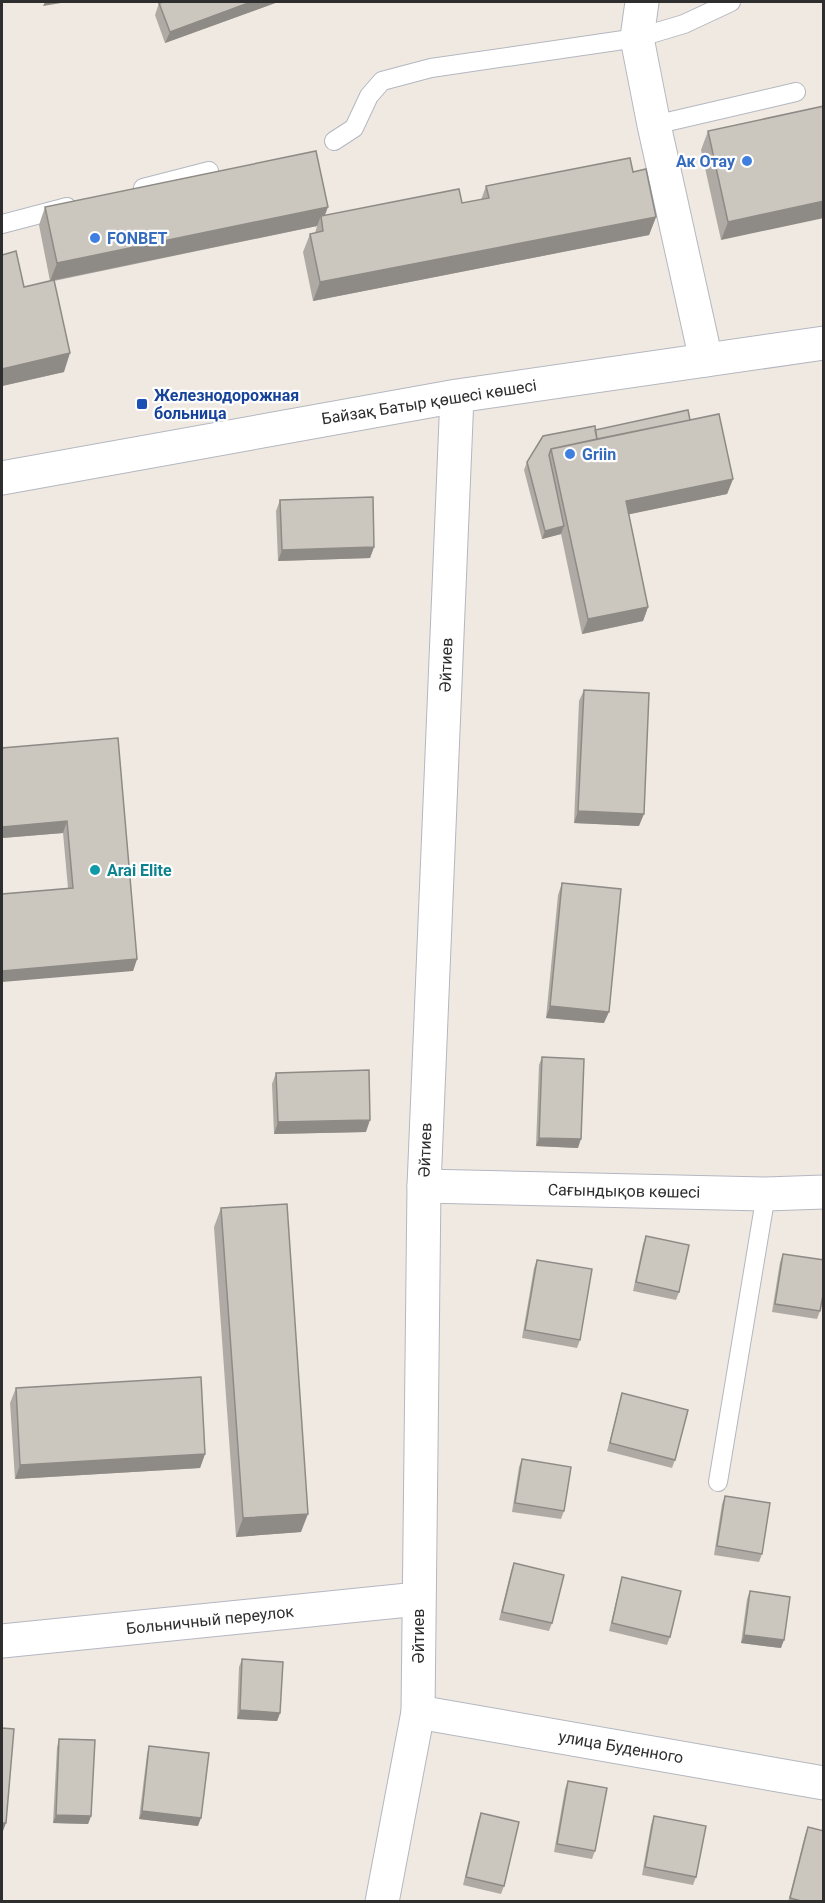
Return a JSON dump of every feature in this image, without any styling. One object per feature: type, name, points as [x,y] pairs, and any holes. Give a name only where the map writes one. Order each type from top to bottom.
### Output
[{"type":"street","points":[[642,2],[637,38],[706,360]]},
{"type":"street","name":"Байзақ Батыр қөшесі көшесі","points":[[2,478],[457,396],[824,343]]},
{"type":"street","name":"Әйтиев","points":[[382,1902],[418,1712],[424,1186],[457,396]]},
{"type":"street","name":"Сағындықов көшесі","points":[[424,1186],[766,1194],[824,1192]]},
{"type":"street","name":"Больничный переулок","points":[[2,1641],[418,1599]]},
{"type":"street","name":"улица Буденного","points":[[418,1712],[824,1783]]},
{"type":"lane","points":[[334,141],[354,128],[369,96],[382,81],[402,74],[637,38],[684,24],[731,2]]},
{"type":"lane","points":[[654,125],[796,92]]},
{"type":"lane","points":[[128,192],[209,171]]},
{"type":"lane","points":[[2,224],[82,203]]},
{"type":"lane","points":[[718,1482],[766,1194]]},
{"type":"building","points":[[251,2],[170,32],[159,3]]},
{"type":"building","points":[[824,106],[824,201],[728,222],[708,131]]},
{"type":"building","points":[[316,151],[328,207],[57,263],[45,207]]},
{"type":"building","points":[[630,158],[633,172],[646,169],[656,217],[320,282],[310,234],[323,231],[321,216],[459,189],[462,203],[489,198],[486,186]]},
{"type":"building","points":[[16,251],[24,287],[54,280],[70,353],[2,369],[2,255]]},
{"type":"building","points":[[688,410],[690,420],[597,439],[595,430]]},
{"type":"building","points":[[719,414],[733,479],[626,501],[648,607],[588,619],[551,449]]},
{"type":"building","points":[[595,426],[597,439],[551,449],[549,455],[564,526],[545,531],[527,462],[543,436]]},
{"type":"building","points":[[373,497],[374,547],[282,550],[280,500]]},
{"type":"building","points":[[584,690],[649,693],[644,814],[578,811]]},
{"type":"building","name":"Arai Elite","points":[[118,738],[137,959],[2,971],[2,894],[73,888],[67,821],[2,827],[2,748]]},
{"type":"building","points":[[562,883],[621,889],[609,1012],[550,1006]]},
{"type":"building","points":[[542,1057],[584,1059],[581,1139],[539,1138]]},
{"type":"building","points":[[369,1070],[370,1120],[278,1122],[276,1073]]},
{"type":"building","points":[[287,1204],[308,1514],[243,1518],[221,1208]]},
{"type":"building","points":[[646,1236],[689,1245],[679,1292],[636,1282]]},
{"type":"building","points":[[783,1254],[824,1260],[824,1290],[820,1311],[775,1304]]},
{"type":"building","points":[[537,1260],[592,1269],[580,1340],[525,1330]]},
{"type":"building","points":[[201,1377],[205,1454],[20,1465],[16,1388]]},
{"type":"building","points":[[622,1393],[688,1410],[675,1460],[610,1443]]},
{"type":"building","points":[[522,1459],[571,1467],[564,1511],[515,1503]]},
{"type":"building","points":[[725,1496],[770,1503],[762,1554],[717,1546]]},
{"type":"building","points":[[514,1563],[564,1575],[552,1623],[502,1612]]},
{"type":"building","points":[[622,1577],[681,1591],[670,1637],[612,1623]]},
{"type":"building","points":[[750,1591],[790,1597],[784,1640],[744,1635]]},
{"type":"building","points":[[242,1659],[283,1662],[280,1713],[240,1710]]},
{"type":"building","points":[[2,1728],[14,1729],[6,1823],[2,1823]]},
{"type":"building","points":[[59,1739],[95,1740],[91,1816],[56,1815]]},
{"type":"building","points":[[149,1746],[209,1753],[201,1818],[142,1811]]},
{"type":"building","points":[[568,1781],[607,1788],[595,1851],[557,1844]]},
{"type":"building","points":[[481,1813],[519,1822],[504,1886],[466,1877]]},
{"type":"building","points":[[654,1816],[706,1826],[696,1877],[645,1867]]},
{"type":"building","points":[[808,1827],[824,1831],[824,1902],[805,1902],[790,1898]]},
{"type":"place","name":"Ак Отау","points":[[747,161]]},
{"type":"place","name":"FONBET","points":[[95,238]]},
{"type":"place","name":"Железнодорожная больница","points":[[142,404]]},
{"type":"place","name":"Griin","points":[[570,454]]},
{"type":"place","name":"Arai Elite","points":[[95,870]]}]
